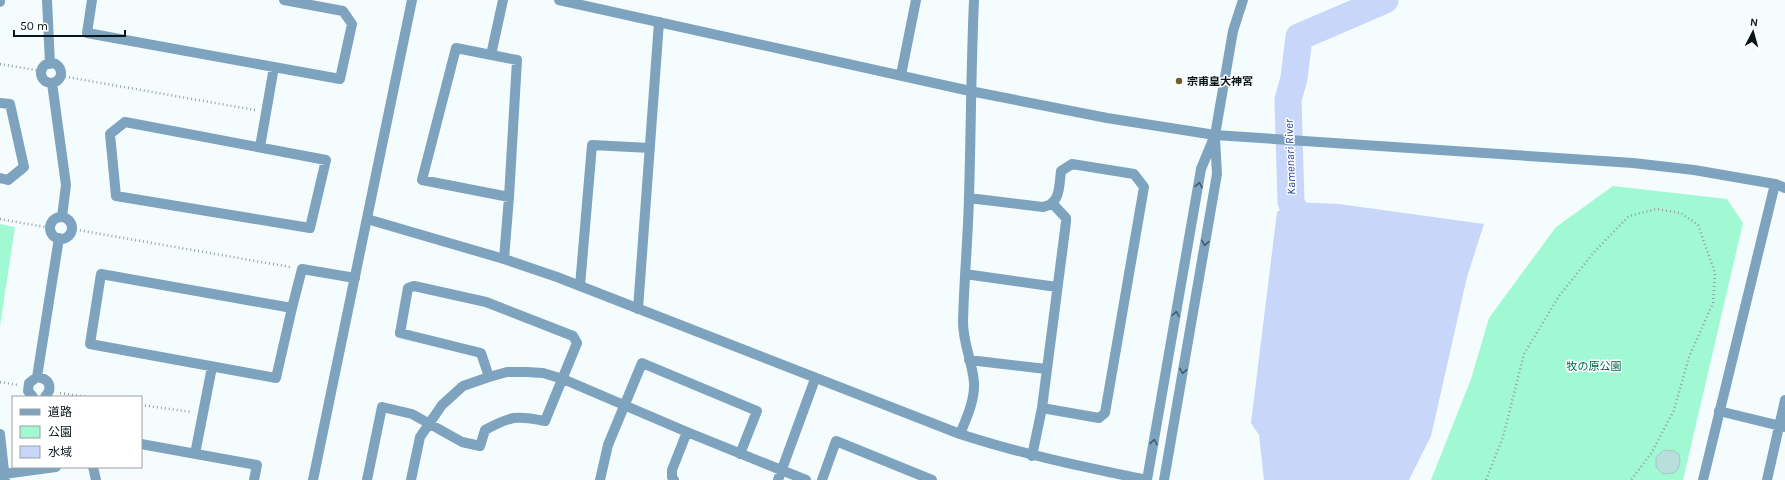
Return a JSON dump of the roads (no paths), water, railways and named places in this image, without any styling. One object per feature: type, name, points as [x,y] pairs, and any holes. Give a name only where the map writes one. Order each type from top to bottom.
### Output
[{"type":"street","points":[[47,0],[50,64]]},
{"type":"street","points":[[92,0],[87,33],[340,79],[352,24],[343,12],[284,0]]},
{"type":"street","points":[[313,480],[412,0]]},
{"type":"street","points":[[491,55],[503,0]]},
{"type":"street","points":[[559,0],[970,90],[1107,118],[1215,135],[1633,163],[1694,170],[1782,186],[1719,410],[1702,480]]},
{"type":"street","points":[[902,75],[916,0]]},
{"type":"street","points":[[960,434],[968,413],[974,381],[965,346],[963,324],[969,198],[970,90],[974,0]]},
{"type":"street","points":[[367,220],[504,259],[580,286],[960,434],[1032,456],[1147,480],[1201,169],[1215,135],[1233,31],[1243,0]]},
{"type":"street","points":[[638,309],[660,22]]},
{"type":"street","points":[[504,259],[509,197],[517,60],[456,48],[422,180],[509,197]]},
{"type":"street","points":[[50,64],[58,67],[61,76],[58,81],[52,83],[44,80],[42,71],[45,66],[50,64]]},
{"type":"street","points":[[260,147],[274,67]]},
{"type":"street","points":[[52,83],[66,185],[62,217]]},
{"type":"street","points":[[0,103],[10,104],[24,167],[8,180],[0,178]]},
{"type":"street","points":[[125,122],[260,147],[326,160],[310,228],[116,196],[110,134],[125,122]]},
{"type":"street","points":[[1164,480],[1217,174],[1215,135]]},
{"type":"street","points":[[580,286],[592,145],[650,148]]},
{"type":"street","points":[[969,198],[1043,207],[1057,200],[1061,171],[1072,164],[1134,174],[1144,187],[1105,413],[1099,418],[1042,408]]},
{"type":"street","points":[[1032,456],[1042,408],[1066,222],[1066,218],[1052,203]]},
{"type":"street","points":[[62,217],[71,222],[72,230],[69,236],[59,238],[53,234],[50,228],[55,219],[62,217]]},
{"type":"street","points":[[37,377],[59,238]]},
{"type":"street","points":[[292,308],[101,274],[90,344],[276,378],[302,269],[354,278]]},
{"type":"street","points":[[966,274],[1057,287]]},
{"type":"street","points":[[367,480],[382,407],[412,414],[462,442],[480,446],[485,430],[506,419],[525,417],[545,421],[577,343],[573,336],[486,302],[414,286],[408,288],[400,333],[481,353],[489,376]]},
{"type":"street","points":[[969,360],[1046,369]]},
{"type":"street","points":[[600,480],[606,453],[642,363],[757,411],[740,454]]},
{"type":"street","points":[[195,454],[212,367]]},
{"type":"street","points":[[411,480],[420,437],[442,405],[463,386],[489,376],[507,372],[543,373],[563,379],[740,454],[780,475],[806,480]]},
{"type":"street","points":[[32,396],[28,387],[31,380],[37,377],[47,381],[50,388],[47,394]]},
{"type":"street","points":[[780,475],[816,378]]},
{"type":"street","points":[[1767,480],[1782,426],[1785,400]]},
{"type":"street","points":[[1719,410],[1782,426]]},
{"type":"street","points":[[674,480],[672,470],[687,432]]},
{"type":"street","points":[[0,434],[4,477],[43,468],[46,480]]},
{"type":"street","points":[[822,480],[836,441],[932,480]]},
{"type":"street","points":[[142,444],[257,465],[254,480]]},
{"type":"street","points":[[93,468],[96,480]]},
{"type":"water","points":[[1291,202],[1339,204],[1484,224],[1467,277],[1431,436],[1409,480],[1264,480],[1259,435],[1251,423],[1277,212]]},
{"type":"waterway","name":"Kamenari River","points":[[1306,235],[1291,202],[1288,100],[1294,78],[1299,37],[1385,0]]},
{"type":"place","name":"宗甫皇大神宮","points":[[1179,81]]},
{"type":"park label","name":"牧の原公園","points":[[1594,366]]}]
